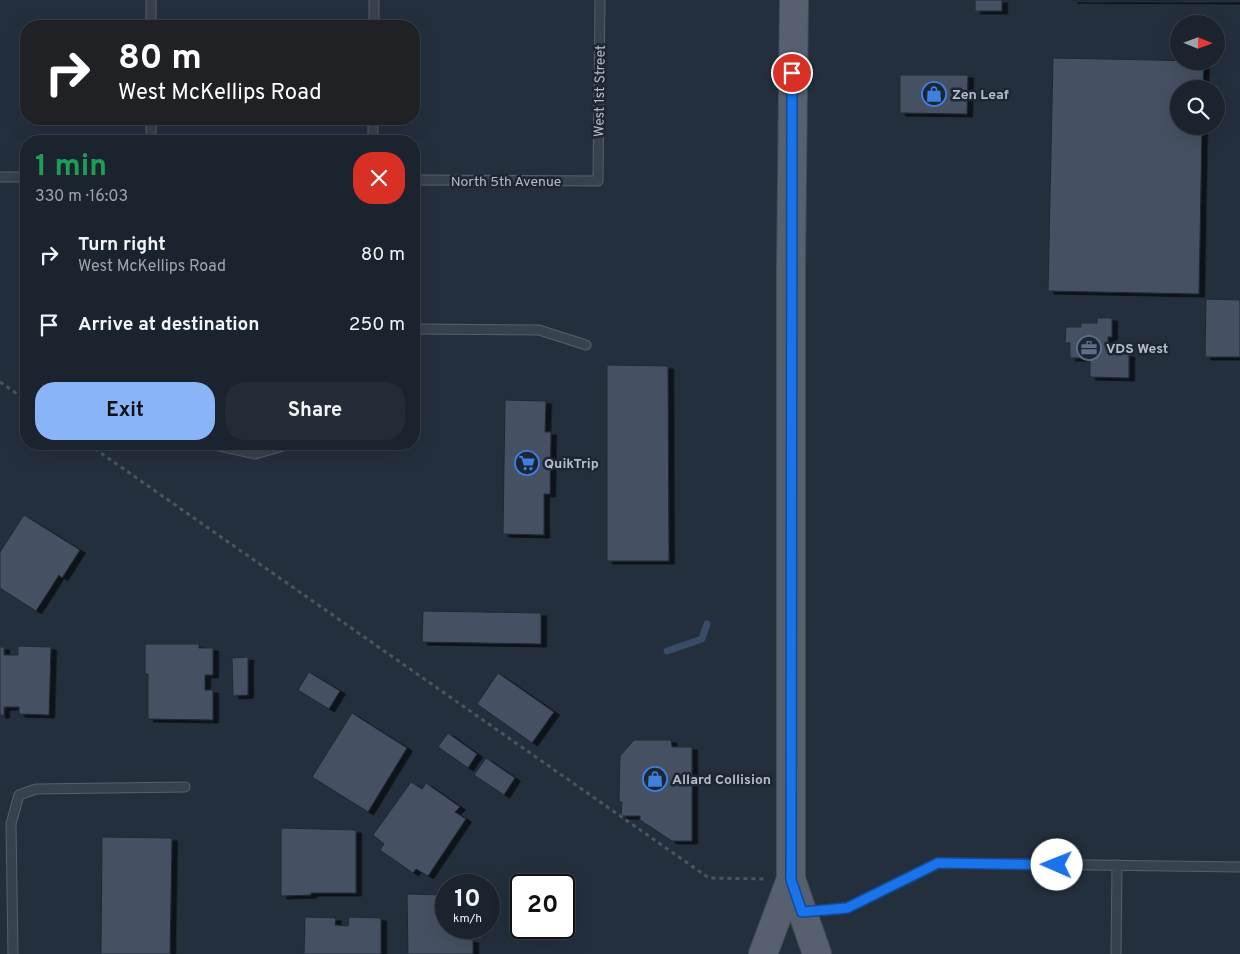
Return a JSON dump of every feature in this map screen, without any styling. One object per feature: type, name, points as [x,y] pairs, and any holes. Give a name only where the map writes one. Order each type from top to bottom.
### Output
[{"type":"main road","points":[[794,0],[791,267],[791,880],[817,954]]},
{"type":"main road","points":[[763,954],[791,880]]},
{"type":"lane","points":[[151,0],[151,20]]},
{"type":"lane","points":[[374,0],[374,20]]},
{"type":"lane","name":"West 1st Street","points":[[598,182],[600,0]]},
{"type":"lane","points":[[0,177],[20,177]]},
{"type":"lane","name":"North 5th Avenue","points":[[420,180],[598,182]]},
{"type":"lane","points":[[420,329],[539,330],[586,345]]},
{"type":"lane","points":[[237,450],[255,454],[269,450]]},
{"type":"lane","points":[[13,954],[11,824],[19,795],[36,789],[184,787]]},
{"type":"lane","points":[[802,912],[847,908],[938,863],[1240,867]]},
{"type":"lane","points":[[1116,954],[1117,866]]},
{"type":"path","points":[[0,382],[20,396]]},
{"type":"path","points":[[97,450],[709,878],[791,880]]},
{"type":"building","points":[[975,0],[1002,0],[1002,11],[975,11]]},
{"type":"building","points":[[1072,0],[1240,0],[1240,1]]},
{"type":"building","points":[[1053,58],[1170,60],[1170,70],[1204,70],[1203,80],[1170,80],[1170,135],[1202,135],[1199,294],[1048,291]]},
{"type":"building","name":"Zen Leaf","points":[[900,75],[968,75],[967,114],[900,113]]},
{"type":"building","points":[[1206,299],[1240,300],[1240,357],[1205,357]]},
{"type":"building","name":"VDS West","points":[[1097,318],[1112,318],[1112,337],[1108,337],[1108,354],[1129,354],[1129,378],[1090,377],[1090,358],[1070,358],[1070,343],[1065,343],[1066,327],[1081,327],[1081,323],[1097,323]]},
{"type":"building","name":"QuikTrip","points":[[607,365],[668,366],[669,561],[607,561]]},
{"type":"building","name":"QuikTrip","points":[[505,400],[546,401],[545,432],[551,432],[550,494],[544,494],[544,535],[503,534]]},
{"type":"building","points":[[24,515],[80,550],[62,578],[59,575],[36,611],[0,588],[0,552]]},
{"type":"building","points":[[423,611],[541,613],[541,644],[422,642]]},
{"type":"building","points":[[145,644],[199,644],[199,648],[213,648],[213,675],[205,675],[205,690],[213,690],[213,720],[148,719],[148,674],[145,674]]},
{"type":"building","points":[[18,646],[51,647],[49,715],[19,714],[19,707],[4,707],[4,715],[0,715],[0,647],[4,647],[4,655],[18,655]]},
{"type":"building","points":[[248,657],[248,695],[233,696],[232,658]]},
{"type":"building","points":[[309,672],[340,691],[329,709],[298,690]]},
{"type":"building","points":[[498,673],[554,712],[532,743],[477,704]]},
{"type":"building","points":[[352,713],[407,748],[368,812],[312,777]]},
{"type":"building","points":[[448,733],[477,754],[468,768],[438,747]]},
{"type":"building","name":"Allard Collision","points":[[634,740],[671,740],[672,747],[692,747],[692,841],[672,841],[640,820],[640,816],[621,816],[622,802],[619,802],[620,756]]},
{"type":"building","points":[[486,758],[515,778],[504,795],[474,775]]},
{"type":"building","points":[[411,782],[422,789],[426,783],[460,807],[455,812],[466,819],[428,876],[416,869],[413,873],[380,850],[384,844],[373,835]]},
{"type":"building","points":[[281,828],[356,830],[356,893],[311,893],[311,895],[281,896]]},
{"type":"building","points":[[102,837],[172,838],[170,954],[101,954]]},
{"type":"building","points":[[407,894],[435,895],[435,939],[473,940],[473,954],[408,954]]},
{"type":"building","points":[[305,917],[336,918],[335,925],[348,926],[349,917],[381,918],[381,954],[304,954]]},
{"type":"waterway","points":[[667,651],[702,639],[707,624]]},
{"type":"place","name":"Zen Leaf","points":[[934,94]]},
{"type":"place","name":"VDS West","points":[[1089,348]]},
{"type":"place","name":"QuikTrip","points":[[527,463]]},
{"type":"place","name":"Allard Collision","points":[[655,779]]},
{"type":"route","points":[[792,73],[791,880],[802,912],[847,908],[938,863],[1057,865]]}]
